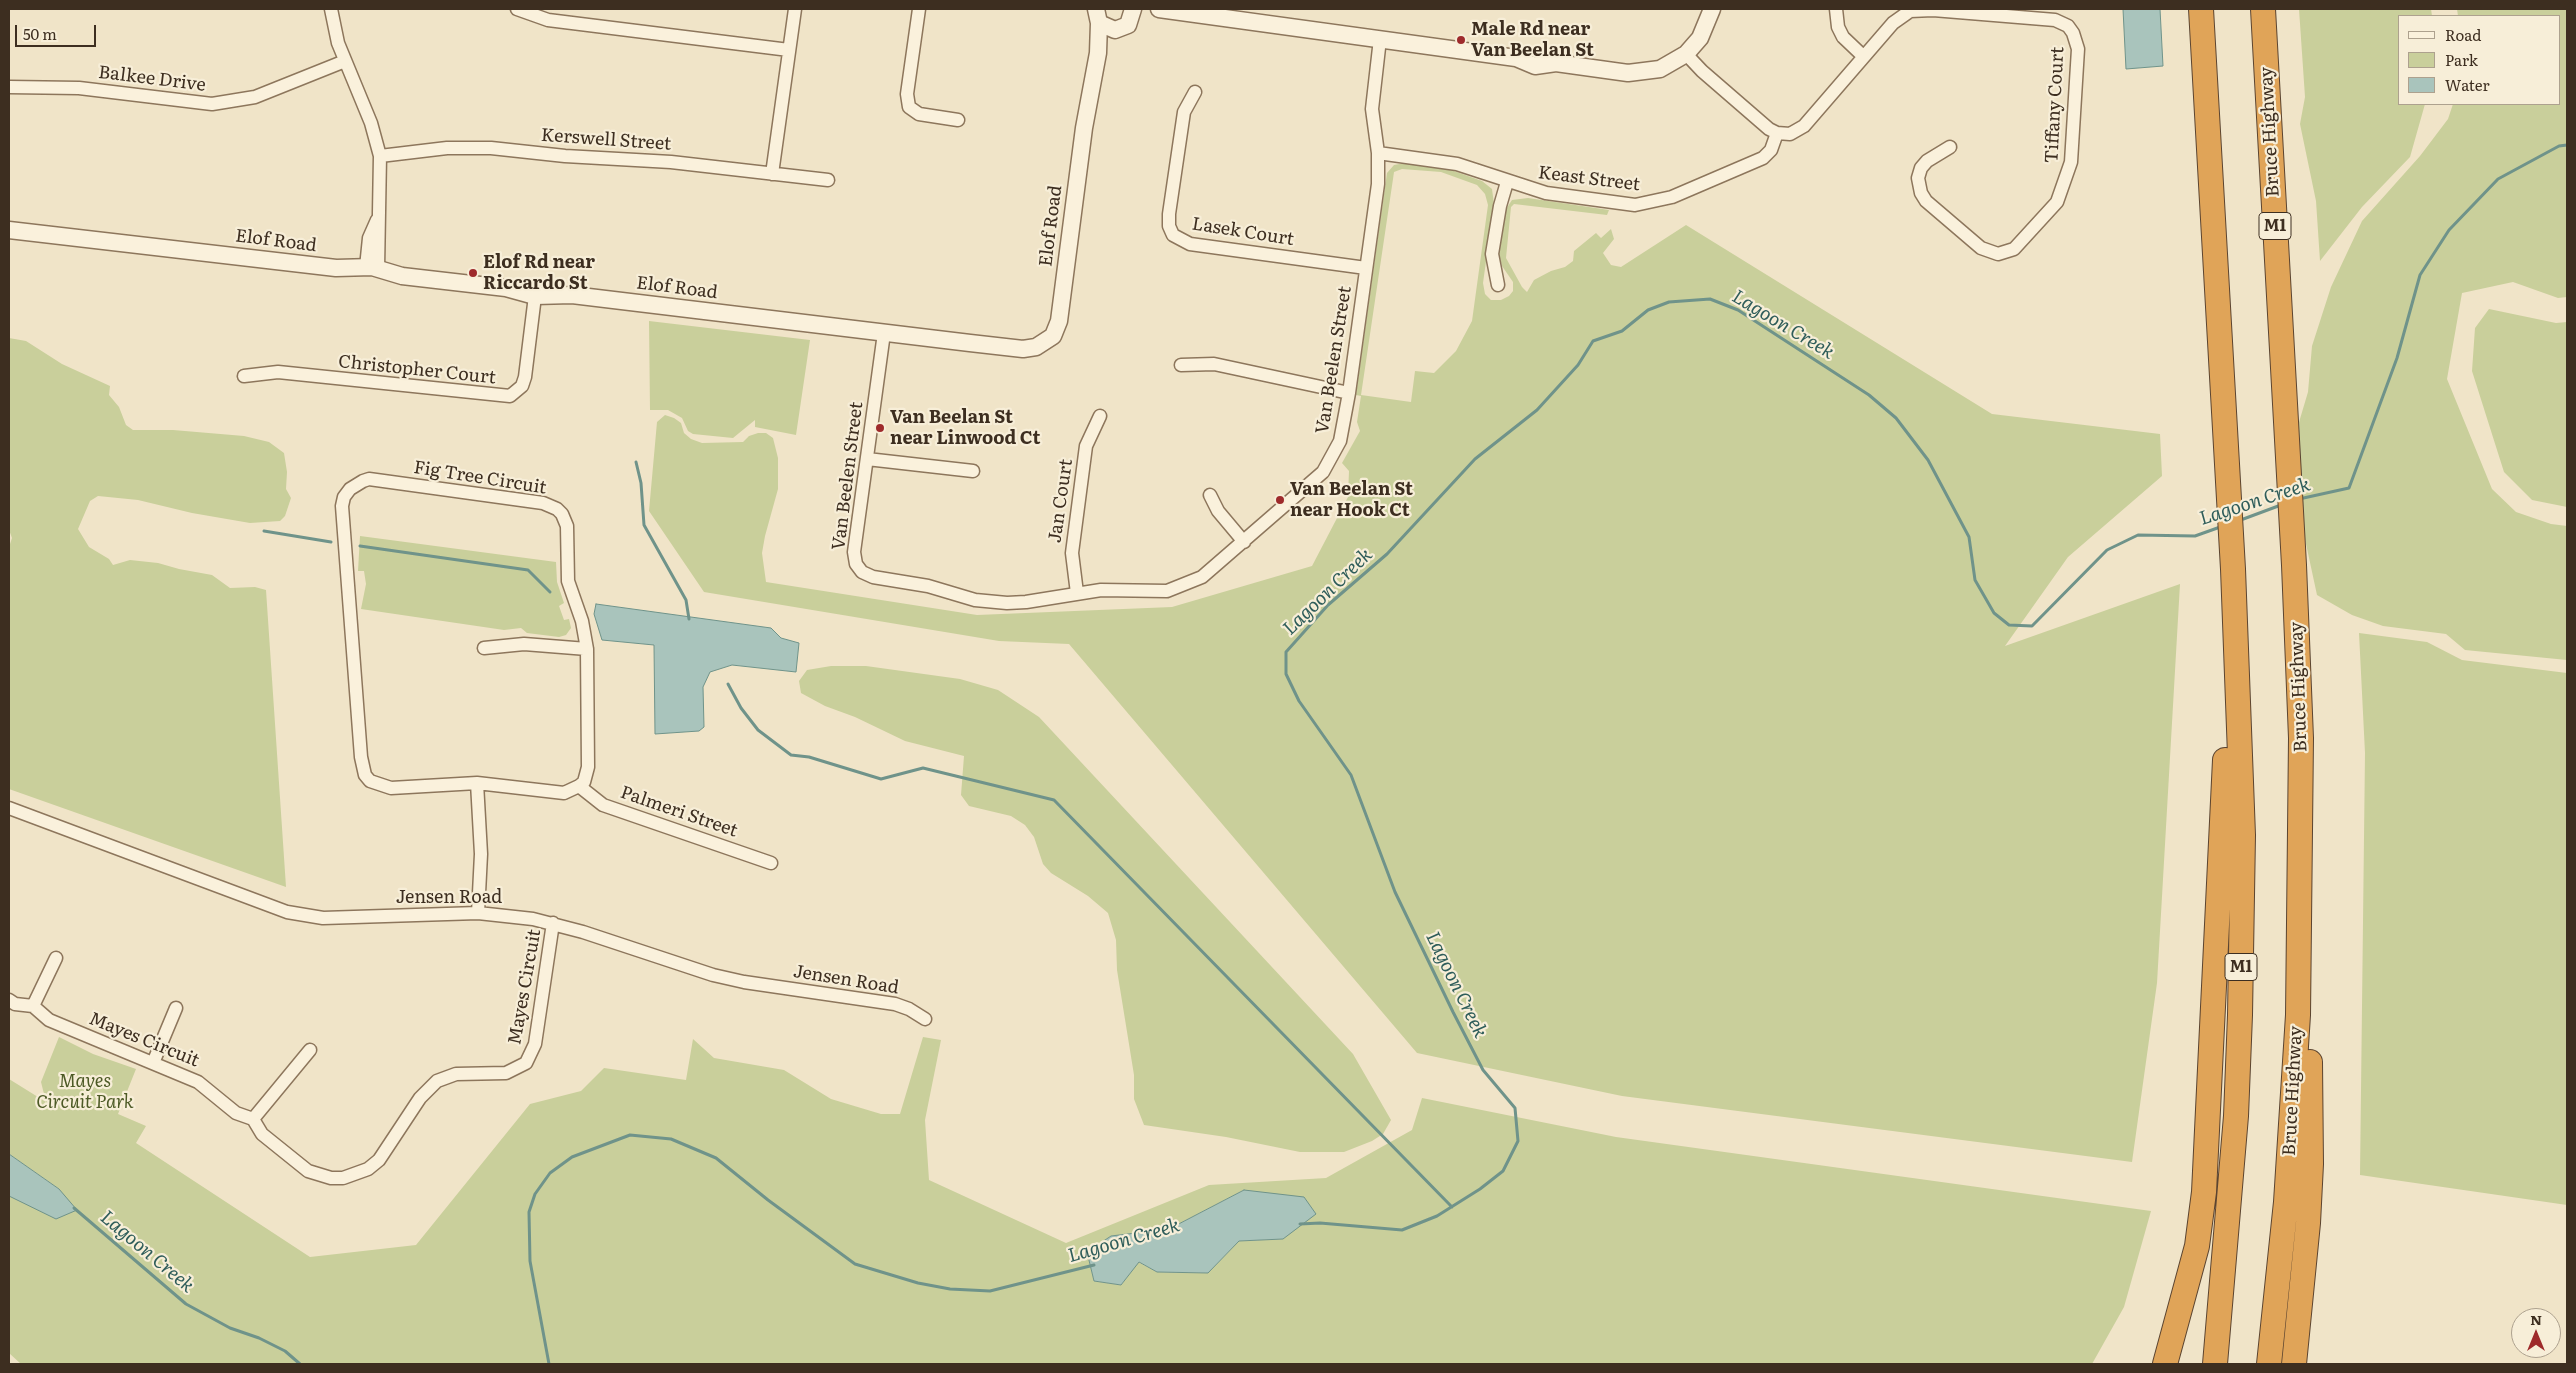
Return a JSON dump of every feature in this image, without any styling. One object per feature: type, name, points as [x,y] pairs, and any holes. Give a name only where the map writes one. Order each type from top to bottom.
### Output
[{"type":"highway","name":"M1","points":[[2201,9],[2233,568],[2243,835],[2241,1006],[2236,1126],[2215,1364]]},
{"type":"highway","name":"Bruce Highway","points":[[2263,9],[2294,565],[2301,738],[2298,1015],[2286,1202],[2269,1364]]},
{"type":"highway","points":[[2165,1364],[2197,1246],[2204,1192],[2225,787],[2224,640],[2233,568]]},
{"type":"highway","points":[[2294,1364],[2305,1265],[2311,1156],[2309,1046],[2298,1015]]},
{"type":"highway","points":[[2151,1364],[2166,1328],[2184,1297]]},
{"type":"street","points":[[330,9],[338,43],[371,123],[380,156],[377,220],[370,238],[372,268]]},
{"type":"street","points":[[517,9],[548,20],[789,50]]},
{"type":"street","points":[[772,174],[794,9]]},
{"type":"street","points":[[919,9],[907,94],[909,108],[919,114],[958,120]]},
{"type":"street","points":[[1096,13],[1104,27],[1115,30],[1124,28],[1132,15],[1161,9],[1516,58],[1535,66],[1556,63],[1640,72],[1660,69],[1686,54],[1700,38],[1712,9]]},
{"type":"street","points":[[1836,9],[1838,27],[1843,36],[1863,56]]},
{"type":"street","name":"Tiffany Court","points":[[1777,133],[1790,134],[1804,126],[1863,56],[1901,16],[1921,9],[2055,20],[2068,26],[2074,34],[2078,49],[2071,162],[2057,202],[2014,249],[1998,254],[1981,248],[1926,201],[1921,193],[1918,178],[1921,168],[1927,161],[1950,147]]},
{"type":"street","name":"Elof Road","points":[[9,230],[336,268],[372,268],[402,276],[506,288],[534,296],[572,295],[1023,349],[1043,345],[1053,336],[1061,310],[1083,138],[1098,53],[1096,13]]},
{"type":"street","name":"Elof Road","points":[[1098,53],[1115,30]]},
{"type":"street","name":"Van Beelen Street","points":[[884,333],[854,552],[856,564],[862,572],[873,577],[928,586],[975,600],[1026,602],[1101,590],[1167,591],[1202,577],[1323,472],[1340,441],[1349,393],[1378,184],[1378,153],[1372,109],[1380,39]]},
{"type":"street","points":[[1686,54],[1754,117],[1777,133]]},
{"type":"street","name":"Balkee Drive","points":[[9,87],[79,88],[212,104],[255,97],[345,61]]},
{"type":"street","name":"Lasek Court","points":[[1194,92],[1184,112],[1169,214],[1169,226],[1173,235],[1190,244],[1366,268]]},
{"type":"street","name":"Keast Street","points":[[1378,153],[1457,164],[1546,194],[1622,204],[1650,203],[1672,196],[1763,158],[1771,150],[1777,133]]},
{"type":"street","name":"Kerswell Street","points":[[380,156],[447,148],[491,148],[565,156],[671,162],[828,180]]},
{"type":"street","points":[[1498,285],[1492,254],[1500,206],[1507,182]]},
{"type":"street","name":"Christopher Court","points":[[244,376],[278,372],[510,396],[522,386],[534,296]]},
{"type":"street","points":[[1181,365],[1214,364],[1349,393]]},
{"type":"street","name":"Jan Court","points":[[1077,594],[1072,553],[1086,446],[1100,416]]},
{"type":"street","points":[[867,459],[973,471]]},
{"type":"street","name":"Fig Tree Circuit","points":[[363,480],[378,480],[544,503],[557,509],[565,519],[567,526],[568,581],[582,621],[587,649],[588,767],[584,782],[580,786],[559,793],[477,783],[391,788],[370,781],[365,775],[360,757],[342,506],[344,497],[350,489],[363,480]]},
{"type":"street","points":[[1210,495],[1218,511],[1244,542]]},
{"type":"street","points":[[484,648],[537,644],[587,649]]},
{"type":"street","points":[[477,783],[481,854],[478,913]]},
{"type":"street","name":"Palmeri Street","points":[[580,786],[603,805],[771,863]]},
{"type":"street","name":"Jensen Road","points":[[9,808],[287,912],[340,918],[478,913],[505,915],[553,923],[714,975],[744,982],[895,1004],[909,1009],[925,1019]]},
{"type":"street","name":"Mayes Circuit","points":[[9,1000],[15,1004],[33,1006],[49,1020],[198,1082],[236,1113],[253,1119],[262,1134],[308,1170],[331,1178],[356,1175],[368,1170],[389,1149],[420,1098],[437,1081],[456,1074],[506,1073],[526,1063],[535,1044],[553,923]]},
{"type":"street","points":[[33,1006],[56,958]]},
{"type":"street","points":[[153,1063],[176,1008]]},
{"type":"street","points":[[253,1119],[310,1050]]},
{"type":"green space","points":[[2299,9],[2431,9],[2432,15],[2398,15],[2398,105],[2425,105],[2410,157],[2362,207],[2320,261],[2316,201],[2300,124],[2305,97]]},
{"type":"green space","points":[[2457,9],[2567,9],[2567,297],[2558,298],[2513,282],[2462,293],[2447,379],[2492,489],[2516,512],[2551,524],[2567,526],[2567,660],[2465,650],[2446,634],[2383,626],[2352,615],[2317,595],[2300,516],[2294,439],[2308,392],[2312,346],[2331,287],[2362,221],[2420,156],[2448,119],[2453,105],[2561,105],[2561,15],[2458,15]]},
{"type":"green space","points":[[1405,163],[1451,170],[1482,181],[1492,189],[1494,204],[1483,283],[1485,294],[1491,300],[1501,300],[1509,296],[1513,291],[1513,282],[1502,266],[1498,251],[1504,212],[1512,200],[1528,198],[1609,210],[1607,215],[1514,204],[1511,207],[1506,258],[1522,287],[1527,292],[1534,280],[1551,271],[1565,267],[1573,261],[1574,251],[1596,233],[1601,238],[1611,229],[1614,239],[1603,253],[1611,265],[1621,267],[1686,225],[1992,414],[2160,434],[2162,476],[2068,557],[2005,646],[2180,584],[2157,983],[2132,1162],[1622,1096],[1417,1053],[1069,644],[999,641],[704,592],[649,511],[657,422],[665,415],[681,423],[684,433],[691,439],[702,443],[743,442],[749,436],[758,433],[766,433],[773,438],[778,458],[778,489],[762,553],[766,582],[977,615],[1172,607],[1312,566],[1348,497],[1349,471],[1342,463],[1360,431],[1357,422],[1361,396],[1356,395],[1387,173],[1394,165]],"holes":[[[1402,169],[1441,172],[1477,185],[1485,194],[1488,205],[1472,321],[1456,351],[1434,373],[1415,371],[1411,402],[1361,395],[1394,172]]]},
{"type":"green space","points":[[2489,309],[2556,323],[2567,322],[2567,507],[2532,500],[2504,472],[2472,371],[2475,328]]},
{"type":"green space","points":[[649,321],[810,340],[796,435],[755,427],[755,420],[733,438],[693,434],[688,431],[682,418],[668,410],[650,410]]},
{"type":"green space","points":[[9,338],[26,341],[62,364],[110,386],[109,395],[119,407],[126,425],[133,430],[173,430],[244,436],[269,442],[284,453],[287,472],[286,489],[291,498],[285,516],[280,521],[250,523],[192,513],[138,500],[98,496],[90,501],[78,529],[89,547],[109,559],[113,565],[130,560],[158,563],[212,575],[230,588],[255,587],[266,590],[286,887],[9,789],[9,547],[12,538],[9,530]]},
{"type":"green space","points":[[360,536],[556,562],[557,582],[564,603],[559,606],[564,620],[569,619],[571,628],[566,635],[559,637],[527,633],[521,628],[504,630],[361,609],[366,584],[364,571],[358,571]]},
{"type":"green space","points":[[2359,633],[2427,642],[2462,660],[2567,673],[2567,1205],[2360,1175],[2365,753]]},
{"type":"green space","points":[[831,666],[866,666],[960,679],[998,690],[1039,717],[1353,1054],[1391,1120],[1383,1134],[1372,1141],[1344,1152],[1300,1152],[1226,1137],[1144,1125],[1134,1099],[1134,1075],[1117,970],[1116,940],[1108,913],[1088,896],[1051,873],[1043,864],[1034,837],[1025,825],[1011,816],[969,806],[961,795],[964,756],[905,741],[855,717],[825,706],[801,693],[799,681],[807,670]]},
{"type":"green space","name":"Mayes Circuit Park","points":[[59,1037],[93,1054],[136,1069],[118,1114],[146,1126],[136,1143],[310,1257],[416,1245],[530,1104],[581,1091],[604,1068],[686,1080],[693,1039],[714,1058],[784,1070],[831,1099],[881,1114],[900,1114],[923,1037],[941,1040],[925,1120],[929,1180],[1066,1243],[1209,1185],[1326,1178],[1412,1130],[1422,1098],[1616,1137],[2151,1211],[2124,1307],[2092,1364],[21,1364],[9,1353],[9,1196],[59,1189],[9,1154],[9,1079],[46,1102],[41,1082]],"holes":[[[1244,1190],[1283,1239],[1239,1241],[1208,1273],[1157,1272],[1138,1262],[1121,1285],[1094,1281],[1087,1252],[1111,1236],[1169,1229]]]},
{"type":"water","points":[[2123,9],[2160,9],[2163,66],[2126,69]]},
{"type":"water","points":[[596,604],[771,628],[781,638],[799,643],[796,672],[732,665],[710,672],[703,687],[704,727],[699,731],[655,734],[654,645],[602,640],[594,614]]},
{"type":"water","points":[[9,1154],[59,1189],[77,1210],[56,1219],[9,1196]]},
{"type":"water","points":[[1244,1190],[1304,1197],[1316,1214],[1283,1239],[1239,1241],[1208,1273],[1157,1272],[1139,1262],[1121,1285],[1094,1281],[1087,1252],[1111,1236],[1169,1229]]},
{"type":"waterway","name":"Lagoon Creek","points":[[2299,499],[2349,488],[2397,358],[2420,275],[2449,230],[2498,179],[2559,146],[2567,145]]},
{"type":"waterway","name":"Lagoon Creek","points":[[1300,1224],[1320,1223],[1402,1230],[1437,1216],[1480,1189],[1503,1171],[1518,1141],[1515,1108],[1483,1070],[1453,1012],[1395,892],[1351,775],[1299,701],[1286,674],[1286,652],[1328,605],[1387,554],[1475,459],[1537,410],[1578,365],[1593,341],[1622,331],[1648,310],[1669,302],[1710,299],[1738,310],[1869,395],[1896,418],[1928,460],[1969,537],[1975,580],[1994,613],[2009,625],[2032,626],[2107,550],[2138,535],[2195,536],[2223,526]]},
{"type":"waterway","points":[[636,462],[641,483],[644,525],[686,600],[689,619]]},
{"type":"waterway","name":"Lagoon Creek","points":[[2238,521],[2281,505]]},
{"type":"waterway","points":[[264,531],[331,542]]},
{"type":"waterway","points":[[360,546],[528,570],[550,592]]},
{"type":"waterway","points":[[728,684],[741,708],[758,730],[791,755],[809,757],[881,779],[923,768],[1054,800],[1452,1207]]},
{"type":"waterway","name":"Lagoon Creek","points":[[549,1364],[530,1261],[529,1212],[535,1194],[550,1173],[572,1157],[630,1135],[671,1139],[716,1158],[768,1200],[855,1264],[918,1283],[950,1289],[990,1291],[1094,1265]]},
{"type":"waterway","name":"Lagoon Creek","points":[[74,1208],[186,1304],[230,1328],[259,1338],[285,1351],[300,1364]]},
{"type":"place","name":"Male Rd near Van Beelan St","points":[[1461,40]]},
{"type":"place","name":"Elof Rd near Riccardo St","points":[[473,273]]},
{"type":"place","name":"Van Beelan St near Linwood Ct","points":[[880,428]]},
{"type":"place","name":"Van Beelan St near Hook Ct","points":[[1280,500]]}]
